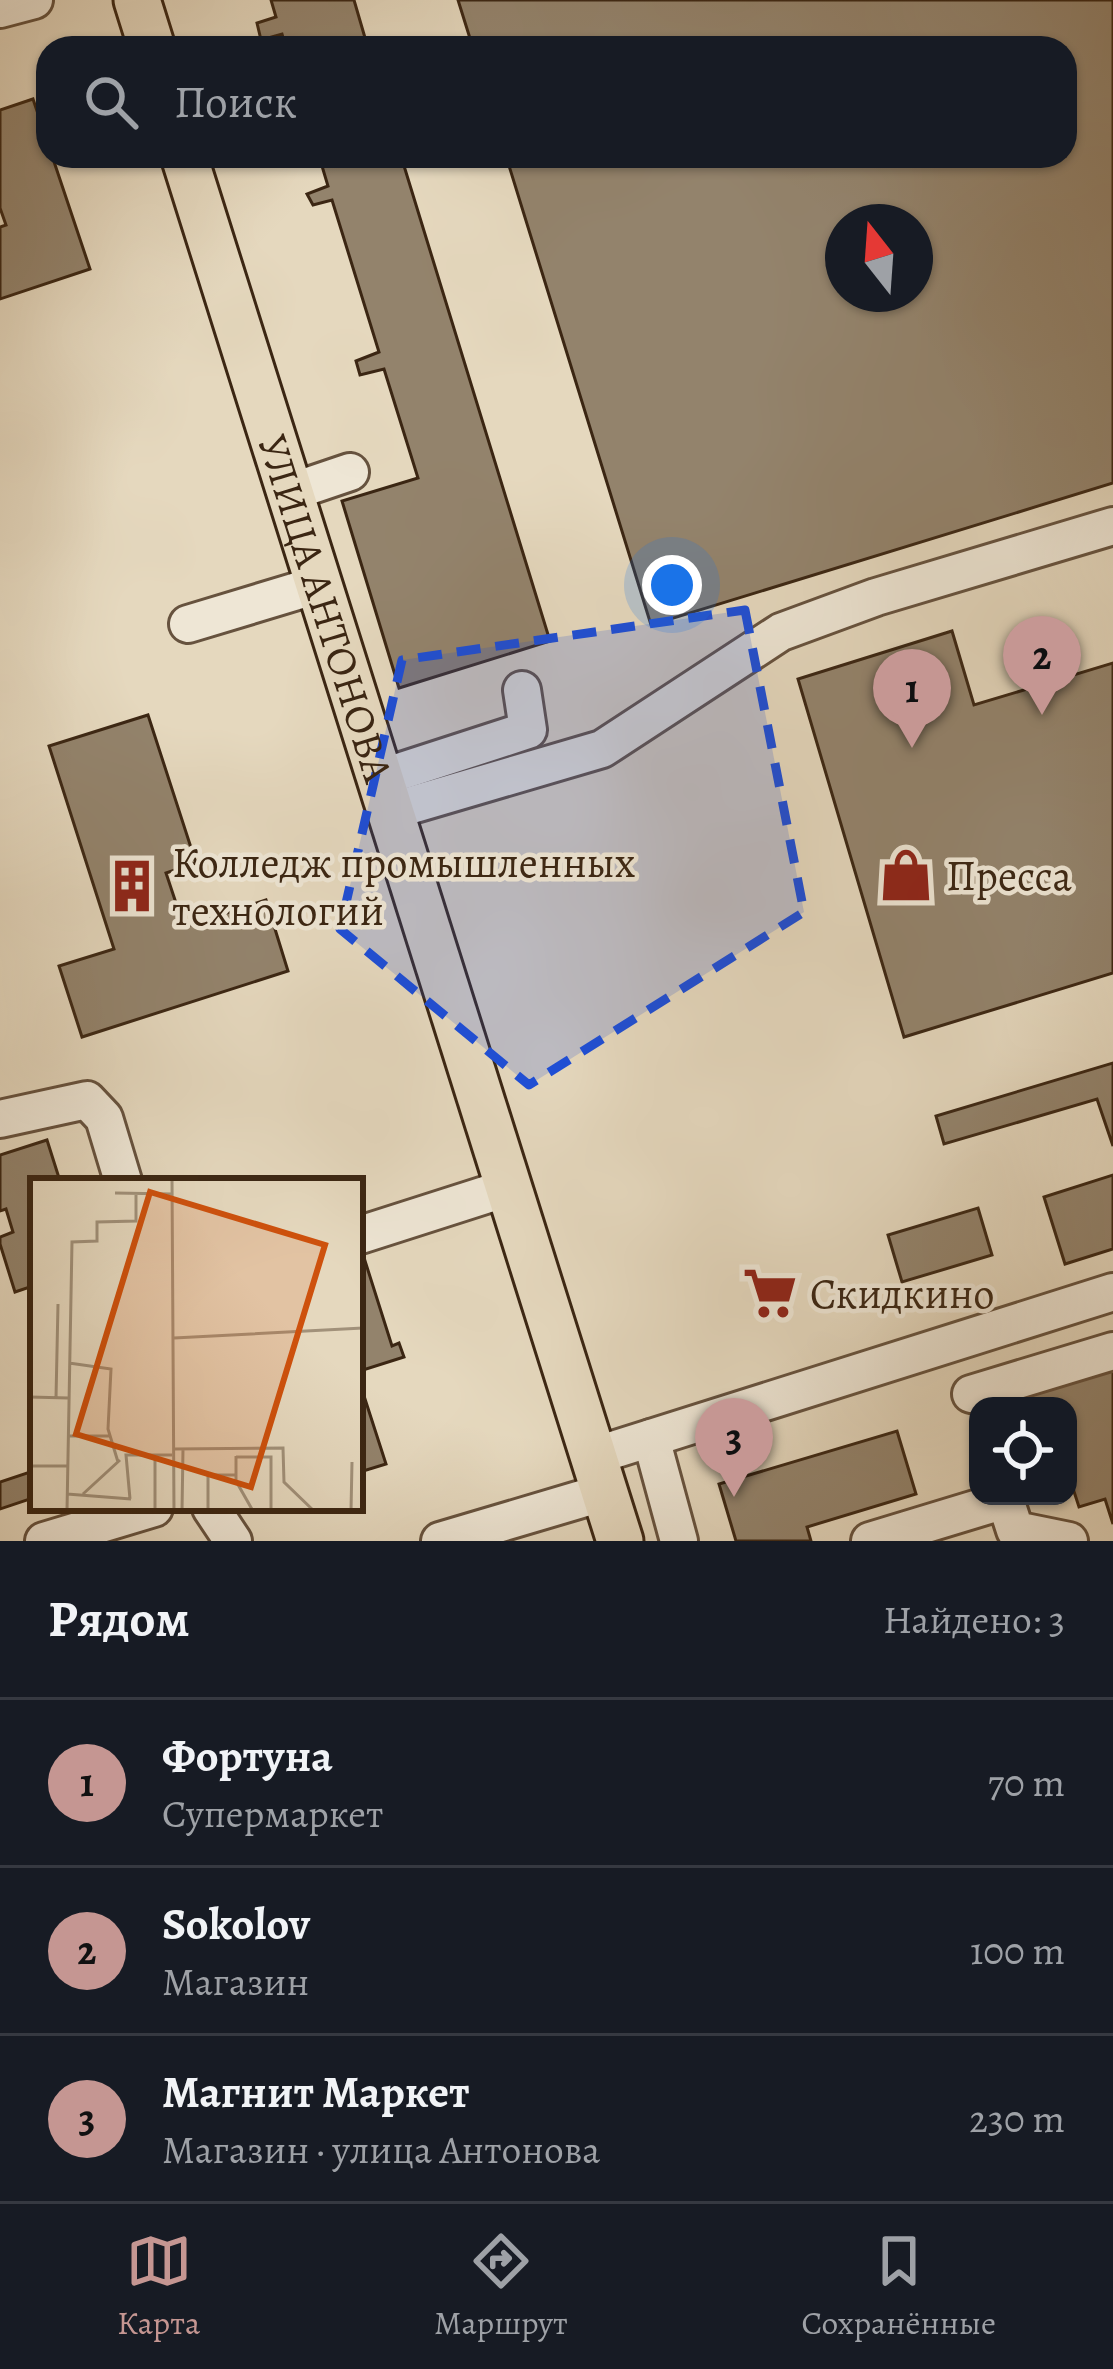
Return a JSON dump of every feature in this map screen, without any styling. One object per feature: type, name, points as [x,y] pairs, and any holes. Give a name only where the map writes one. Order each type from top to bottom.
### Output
[{"type":"main road","points":[[137,0],[148,36]]},
{"type":"main road","name":"УЛИЦА АНТОНОВА","points":[[198,168],[316,585],[620,1541]]},
{"type":"lane","points":[[0,9],[34,0]]},
{"type":"lane","points":[[288,493],[350,472]]},
{"type":"lane","points":[[385,794],[602,749],[781,632],[876,597],[1113,526]]},
{"type":"lane","points":[[188,624],[316,585]]},
{"type":"lane","points":[[385,794],[528,730],[522,690]]},
{"type":"lane","points":[[0,1119],[87,1100],[104,1118],[122,1178]]},
{"type":"lane","points":[[363,1233],[506,1188]]},
{"type":"lane","points":[[440,1541],[498,1533],[600,1474],[651,1438],[1113,1292]]},
{"type":"lane","points":[[954,1342],[971,1397]]},
{"type":"lane","points":[[995,1397],[1113,1351]]},
{"type":"lane","points":[[651,1438],[679,1541]]},
{"type":"lane","points":[[870,1541],[982,1505]]},
{"type":"lane","points":[[1006,1505],[1015,1530],[1069,1541]]},
{"type":"lane","points":[[44,1541],[144,1511]]},
{"type":"lane","points":[[214,1511],[232,1541]]},
{"type":"highlighted area","points":[[745,610],[804,912],[529,1085],[340,929],[402,660]]},
{"type":"building","points":[[271,0],[354,0],[364,36],[260,36],[257,23],[276,17]]},
{"type":"building","points":[[458,0],[1113,0],[1113,483],[651,625],[510,168],[1077,168],[1077,36],[469,36]]},
{"type":"building","points":[[33,99],[36,168],[56,168],[90,269],[0,299],[0,227],[6,225],[0,208],[0,110]]},
{"type":"building","points":[[323,168],[405,168],[550,641],[399,688],[342,501],[418,478],[384,369],[360,375],[356,361],[379,352],[332,200],[313,205],[307,194],[328,186]]},
{"type":"building","points":[[952,631],[974,705],[1113,663],[1113,973],[904,1037],[798,679]]},
{"type":"building","name":"Колледж промышленных технологий","points":[[148,715],[196,863],[166,873],[184,927],[266,900],[288,971],[82,1037],[59,966],[114,949],[49,746]]},
{"type":"building","points":[[1113,1063],[1113,1146],[1097,1099],[944,1144],[936,1116]]},
{"type":"building","points":[[47,1140],[59,1178],[30,1178],[30,1287],[15,1292],[0,1244],[0,1237],[13,1232],[6,1209],[0,1211],[0,1155]]},
{"type":"building","points":[[1113,1175],[1113,1249],[1065,1264],[1044,1197]]},
{"type":"building","points":[[978,1208],[992,1255],[902,1282],[888,1235]]},
{"type":"building","points":[[363,1254],[392,1346],[399,1343],[404,1357],[363,1370]]},
{"type":"building","points":[[1113,1369],[1113,1524],[1105,1499],[1079,1507],[1077,1501],[1077,1397],[1022,1397]]},
{"type":"building","points":[[363,1400],[386,1464],[363,1471]]},
{"type":"building","points":[[897,1431],[916,1494],[807,1527],[811,1541],[736,1541],[719,1484]]},
{"type":"building","points":[[30,1472],[30,1499],[0,1509],[0,1482]]},
{"type":"place","name":"Sokolov","points":[[1042,715]]},
{"type":"place","name":"Фортуна","points":[[912,748]]},
{"type":"place","name":"Пресса","points":[[906,875]]},
{"type":"place","name":"Колледж промышленных технологий","points":[[132,886]]},
{"type":"place","name":"Скидкино","points":[[770,1293]]},
{"type":"place","name":"Магнит Маркет","points":[[734,1497]]}]
